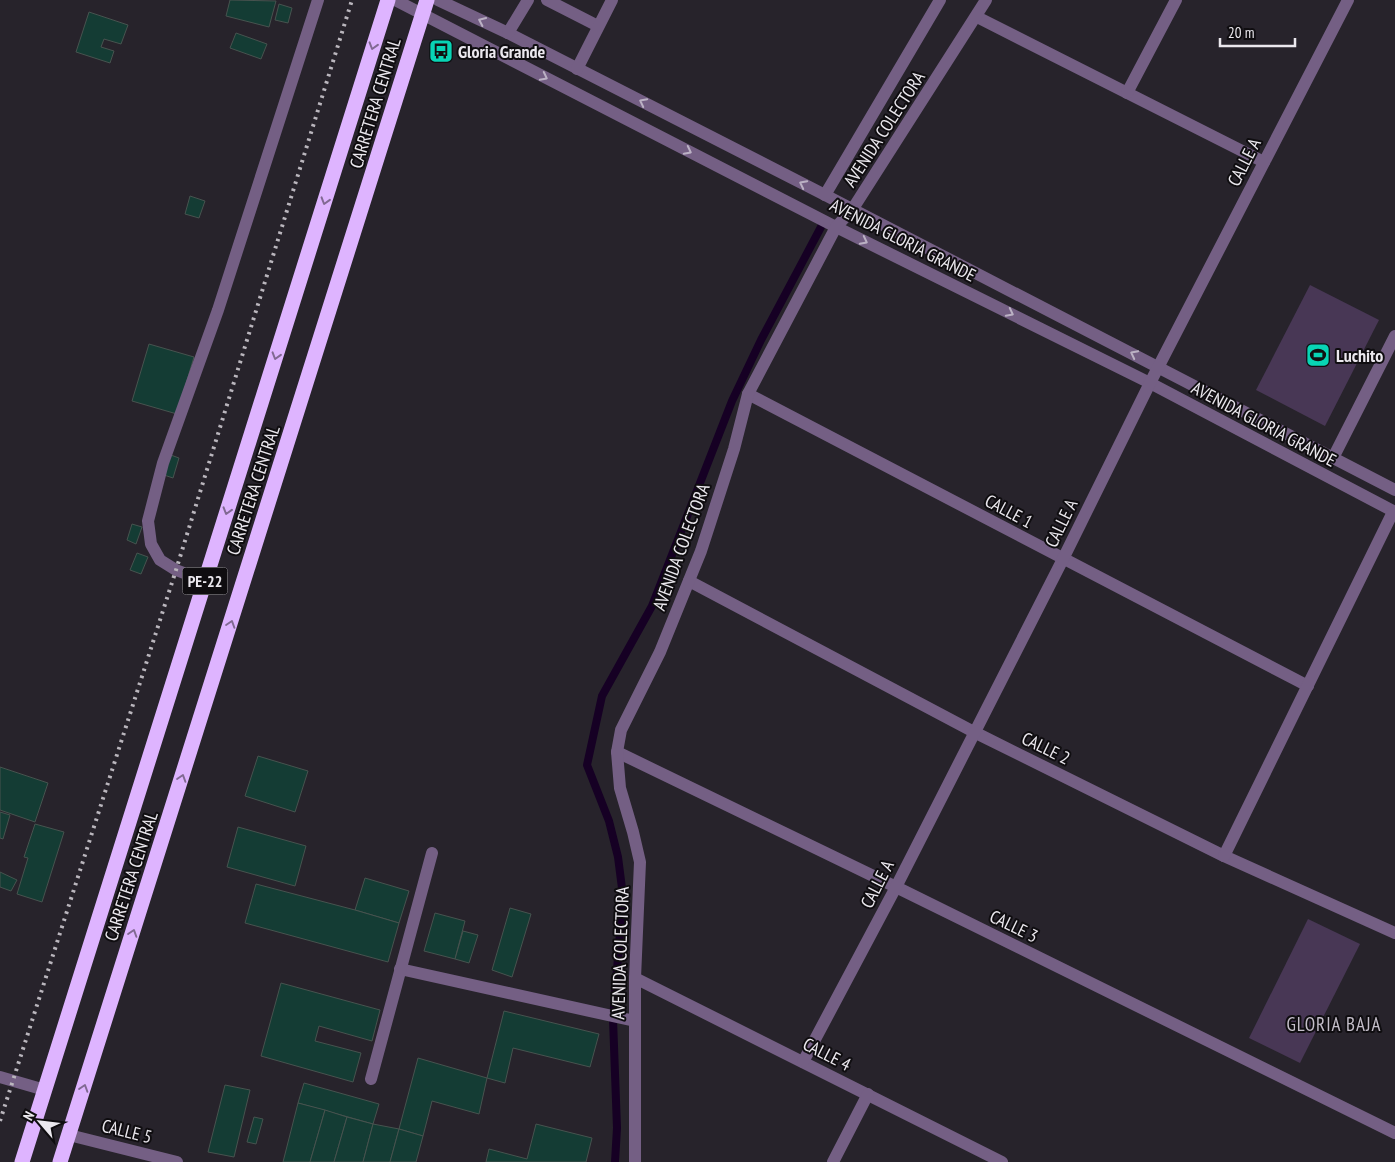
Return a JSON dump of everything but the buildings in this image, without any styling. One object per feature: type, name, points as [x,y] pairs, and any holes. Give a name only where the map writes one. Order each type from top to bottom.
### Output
[{"type":"highway","name":"CARRETERA CENTRAL","points":[[22,1162],[388,0]]},
{"type":"highway","name":"CARRETERA CENTRAL","points":[[60,1162],[425,7]]},
{"type":"street","points":[[205,581],[176,570],[160,560],[151,544],[148,521],[163,462],[218,310],[318,0]]},
{"type":"street","name":"AVENIDA GLORIA GRANDE","points":[[395,0],[425,7],[836,227],[1150,383],[1394,512]]},
{"type":"street","name":"AVENIDA GLORIA GRANDE","points":[[438,0],[508,33],[1159,366],[1395,490]]},
{"type":"street","points":[[508,33],[528,0]]},
{"type":"street","points":[[577,69],[612,0]]},
{"type":"street","name":"AVENIDA COLECTORA","points":[[825,195],[940,0]]},
{"type":"street","name":"AVENIDA COLECTORA","points":[[634,1162],[635,978],[640,862],[620,788],[617,752],[621,730],[660,652],[689,581],[734,449],[748,394],[836,227],[852,210],[977,17],[986,0]]},
{"type":"street","points":[[1127,93],[1176,0]]},
{"type":"street","name":"CALLE A","points":[[804,1062],[896,887],[1150,383],[1348,0]]},
{"type":"street","points":[[551,1],[598,26]]},
{"type":"street","points":[[977,17],[1264,162]]},
{"type":"street","points":[[1333,458],[1395,336]]},
{"type":"street","name":"CALLE 1","points":[[748,394],[1308,686]]},
{"type":"street","points":[[1224,856],[1394,512]]},
{"type":"street","name":"CALLE 2","points":[[689,581],[974,732],[1224,856],[1394,930]]},
{"type":"street","name":"CALLE 3","points":[[617,752],[1395,1133]]},
{"type":"street","points":[[371,1079],[432,853]]},
{"type":"street","points":[[400,969],[635,1021]]},
{"type":"street","name":"CALLE 4","points":[[635,978],[1000,1162]]},
{"type":"street","points":[[0,1076],[45,1090]]},
{"type":"street","points":[[833,1162],[868,1094]]},
{"type":"street","name":"CALLE 5","points":[[69,1135],[177,1162]]},
{"type":"shaded area","name":"Luchito","points":[[1310,285],[1379,320],[1325,426],[1256,390]]},
{"type":"shaded area","points":[[1308,919],[1360,944],[1300,1063],[1249,1038]]},
{"type":"waterway","points":[[615,1162],[617,1128],[613,1019],[623,896],[618,857],[609,821],[587,765],[602,696],[652,606],[732,401],[761,340],[821,227]]},
{"type":"railway","points":[[0,1121],[176,570],[352,0]]},
{"type":"place","name":"Gloria Grande","points":[[441,51]]},
{"type":"place","name":"Luchito","points":[[1318,355]]},
{"type":"district","name":"GLORIA BAJA","points":[[1334,1024]]}]
